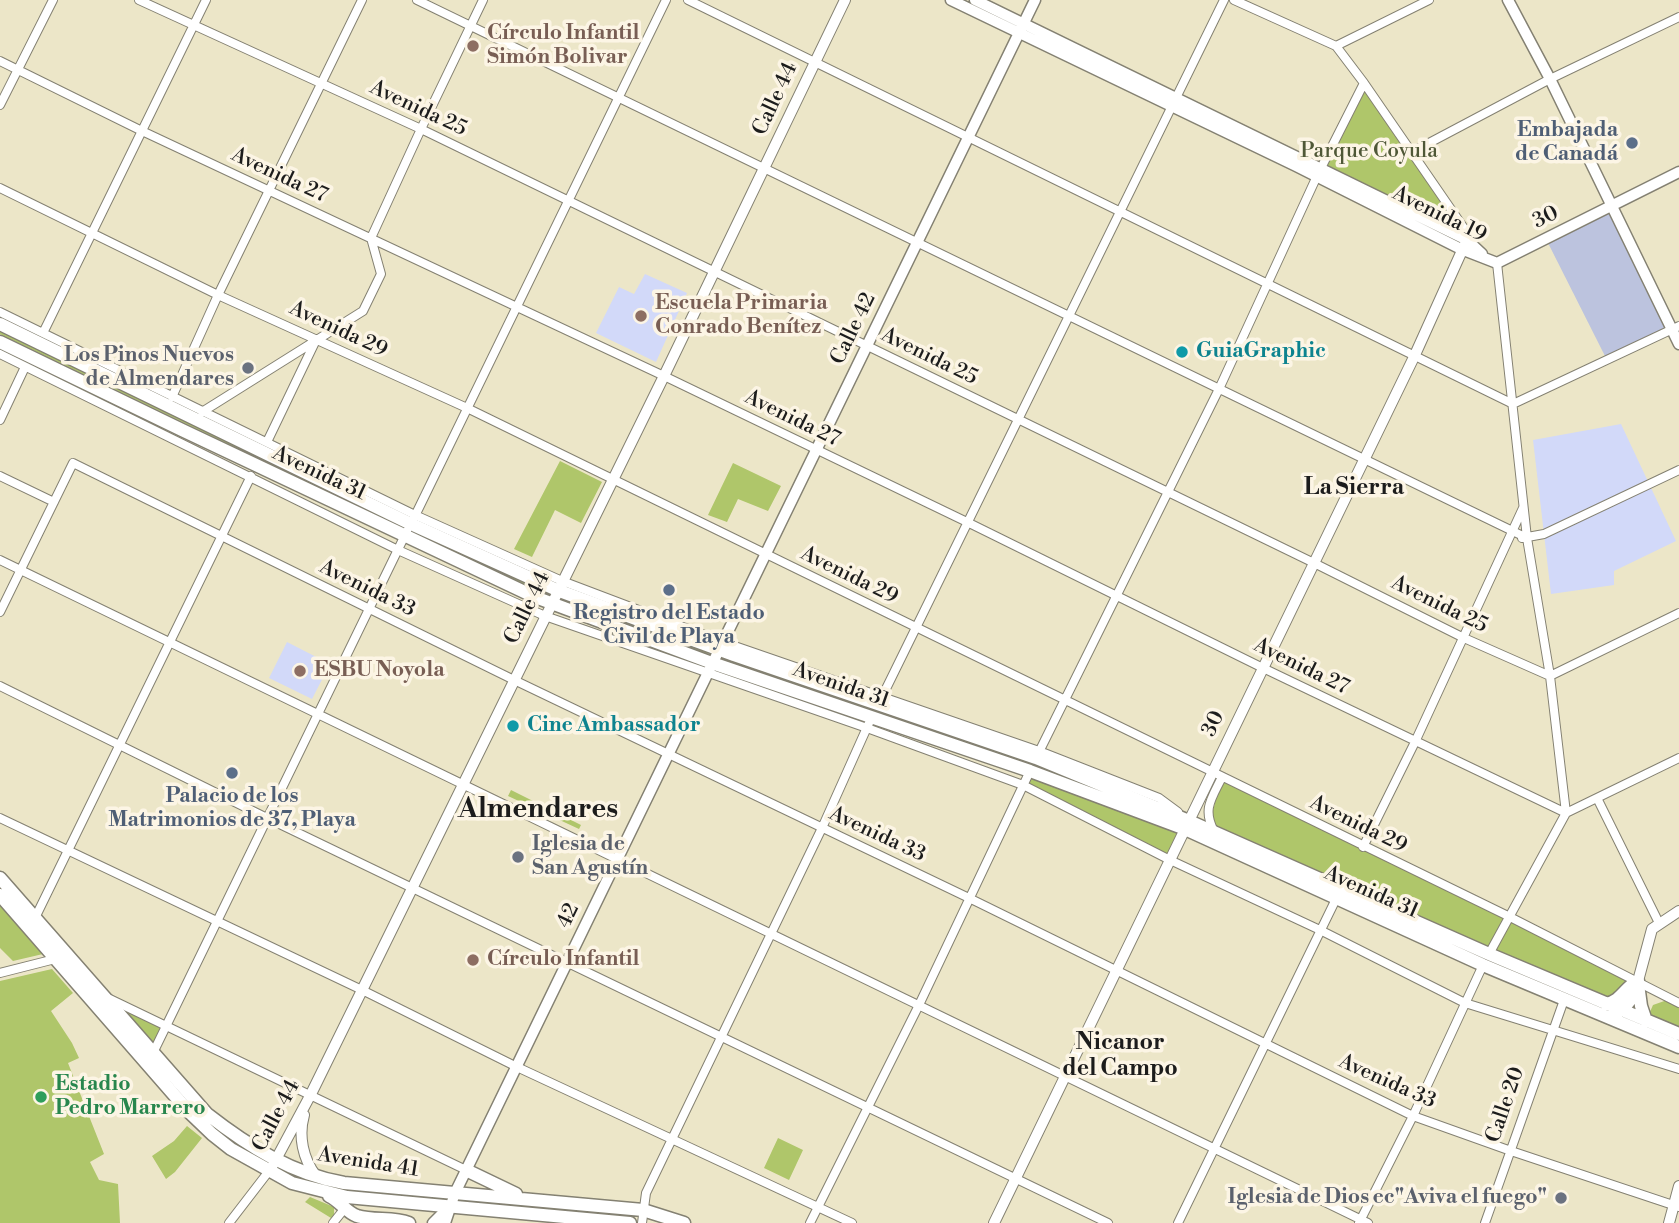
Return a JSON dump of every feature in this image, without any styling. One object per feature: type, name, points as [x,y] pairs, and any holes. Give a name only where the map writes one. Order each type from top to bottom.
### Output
[{"type":"main road","name":"Avenida 19","points":[[951,0],[1021,28],[1319,172],[1497,263]]},
{"type":"main road","name":"Avenida 19","points":[[975,0],[1021,28]]},
{"type":"main road","points":[[1021,28],[1035,0]]},
{"type":"main road","points":[[1508,0],[1675,328],[1679,344]]},
{"type":"main road","name":"Calle 42","points":[[721,646],[1021,28]]},
{"type":"main road","name":"30","points":[[1497,263],[1679,172]]},
{"type":"main road","name":"Avenida 31","points":[[0,324],[410,525],[551,603],[710,669],[869,722],[1030,771],[1187,825],[1214,831],[1486,960],[1564,1000],[1603,1009],[1622,1010],[1679,1034]]},
{"type":"main road","name":"Avenida 31","points":[[0,342],[410,525],[560,586],[721,646],[1037,754],[1336,899],[1603,1009],[1679,1048]]},
{"type":"main road","name":"42","points":[[449,1206],[721,646]]},
{"type":"main road","name":"Avenida 41","points":[[0,878],[101,994],[200,1123],[232,1149],[273,1166],[370,1187],[533,1199],[684,1223]]},
{"type":"main road","name":"Avenida 41","points":[[0,895],[55,959],[150,1058]]},
{"type":"main road","points":[[1603,1009],[1618,1000],[1628,986],[1637,981]]},
{"type":"main road","points":[[1622,1010],[1632,996],[1637,981]]},
{"type":"main road","points":[[1637,981],[1640,1006],[1646,1020]]},
{"type":"main road","name":"Avenida 41","points":[[273,1166],[292,1183],[322,1192],[377,1202],[449,1206],[534,1219],[630,1223]]},
{"type":"main road","points":[[466,1170],[504,1189],[533,1199]]},
{"type":"main road","points":[[322,1192],[358,1216],[409,1223]]},
{"type":"main road","points":[[433,1223],[449,1206]]},
{"type":"main road","points":[[445,1223],[449,1206]]},
{"type":"street","points":[[0,105],[52,0]]},
{"type":"street","name":"Avenida 25","points":[[139,0],[421,129],[1314,562],[1464,638],[1550,676]]},
{"type":"street","points":[[43,333],[206,0]]},
{"type":"street","points":[[172,397],[218,295],[362,0]]},
{"type":"street","points":[[417,0],[1527,538]]},
{"type":"street","points":[[202,412],[363,311],[381,274],[371,238],[483,0]]},
{"type":"street","points":[[150,1058],[666,0]]},
{"type":"street","points":[[688,0],[1513,404]]},
{"type":"street","name":"Calle 44","points":[[229,1223],[273,1166],[311,1094],[664,376],[845,0]]},
{"type":"street","points":[[880,700],[1224,0]]},
{"type":"street","points":[[1234,0],[1336,46],[1468,234],[1464,245]]},
{"type":"street","points":[[1336,46],[1429,0]]},
{"type":"street","points":[[1412,152],[1550,79],[1679,17]]},
{"type":"street","name":"Avenida 27","points":[[0,61],[268,191],[517,305],[1566,813]]},
{"type":"street","points":[[1037,754],[1219,389],[1319,172],[1364,83]]},
{"type":"street","name":"Avenida 29","points":[[0,188],[218,295],[467,408],[1508,916],[1679,1003]]},
{"type":"street","name":"30","points":[[994,1223],[1187,825],[1217,775],[1263,668],[1414,357],[1464,245]]},
{"type":"street","points":[[0,560],[771,932],[1363,1222],[1486,960],[1566,813],[1550,676],[1527,538],[1497,263]]},
{"type":"street","name":"Avenida 31","points":[[0,312],[267,442],[410,525]]},
{"type":"street","points":[[1513,404],[1675,328]]},
{"type":"street","points":[[267,442],[316,340]]},
{"type":"street","name":"Avenida 31","points":[[0,354],[398,550],[545,616],[710,669]]},
{"type":"street","points":[[0,419],[25,366]]},
{"type":"street","name":"Avenida 33","points":[[54,502],[73,463],[1413,1116],[1676,1206]]},
{"type":"street","points":[[1507,543],[1512,539],[1544,534],[1679,470]]},
{"type":"street","points":[[0,476],[54,502],[0,612]]},
{"type":"street","points":[[34,918],[251,476]]},
{"type":"street","points":[[1363,847],[1415,742],[1524,506]]},
{"type":"street","points":[[1550,676],[1679,613]]},
{"type":"street","points":[[0,686],[267,818],[1108,1223]]},
{"type":"street","points":[[643,1216],[645,1196],[822,828],[869,722]]},
{"type":"street","name":"Avenida 31","points":[[869,722],[1024,785],[1170,860],[1320,930],[1465,1003],[1679,1069]]},
{"type":"street","points":[[1566,813],[1598,800],[1679,758]]},
{"type":"street","points":[[810,1223],[919,1005],[1030,771]]},
{"type":"street","points":[[1214,831],[1207,818],[1217,775]]},
{"type":"street","points":[[1598,800],[1659,923]]},
{"type":"street","points":[[0,818],[362,990],[517,1067],[852,1223]]},
{"type":"street","points":[[1178,1223],[1336,899]]},
{"type":"street","points":[[1637,981],[1652,929],[1679,911]]},
{"type":"street","points":[[0,973],[55,959]]},
{"type":"street","points":[[101,994],[466,1170]]},
{"type":"street","name":"Calle 20","points":[[1485,1223],[1564,1000]]},
{"type":"street","points":[[311,1094],[302,1123],[303,1154],[317,1177]]},
{"type":"street","points":[[1669,1223],[1676,1206],[1679,1186]]},
{"type":"street","points":[[333,1223],[345,1208]]},
{"type":"shaded area","points":[[1612,207],[1672,330],[1607,360],[1546,239]]},
{"type":"shaded area","name":"Escuela Primaria Conrado Benítez","points":[[645,274],[687,293],[656,362],[596,333],[619,287],[634,294]]},
{"type":"shaded area","points":[[1621,424],[1676,541],[1614,571],[1614,585],[1551,594],[1533,440]]},
{"type":"shaded area","name":"ESBU Noyola","points":[[287,642],[330,664],[312,699],[269,678]]},
{"type":"green space","name":"Parque Coyula","points":[[1364,89],[1459,226],[1456,229],[1399,204],[1325,165]]},
{"type":"green space","points":[[0,331],[405,527],[404,529],[0,334]]},
{"type":"green space","points":[[560,461],[602,482],[581,523],[555,510],[532,557],[514,549]]},
{"type":"green space","points":[[733,463],[781,486],[768,511],[738,499],[727,522],[708,515]]},
{"type":"green space","points":[[411,530],[544,591],[543,593],[410,532]]},
{"type":"green space","points":[[566,600],[708,651],[707,654],[565,603]]},
{"type":"green space","points":[[726,658],[1033,763],[1183,823],[724,661]]},
{"type":"green space","points":[[1030,771],[1185,829],[1170,860],[1025,786]]},
{"type":"green space","points":[[1222,777],[1637,981],[1622,1010],[1214,831],[1212,814]]},
{"type":"green space","points":[[511,790],[581,825],[579,829],[508,796]]},
{"type":"green space","points":[[0,905],[43,954],[13,961],[0,948]]},
{"type":"green space","name":"Estadio Pedro Marrero","points":[[52,969],[73,993],[51,1011],[79,1058],[68,1063],[104,1154],[90,1162],[99,1180],[118,1184],[120,1223],[0,1223],[0,981]]},
{"type":"green space","points":[[101,994],[166,1027],[153,1053]]},
{"type":"green space","points":[[1670,999],[1679,1003],[1679,1034],[1646,1021],[1653,1005]]},
{"type":"green space","points":[[187,1126],[202,1138],[175,1172],[166,1179],[152,1156],[174,1141]]},
{"type":"green space","points":[[778,1138],[803,1150],[789,1180],[764,1168]]},
{"type":"green space","points":[[310,1197],[334,1207],[334,1215],[331,1218],[305,1202]]},
{"type":"place","name":"Círculo Infantil Simón Bolivar","points":[[473,46]]},
{"type":"place","name":"Embajada de Canadá","points":[[1632,143]]},
{"type":"place","name":"Escuela Primaria Conrado Benítez","points":[[641,316]]},
{"type":"place","name":"GuiaGraphic","points":[[1182,352]]},
{"type":"place","name":"Los Pinos Nuevos de Almendares","points":[[248,368]]},
{"type":"place","name":"Registro del Estado Civil de Playa","points":[[669,590]]},
{"type":"place","name":"ESBU Noyola","points":[[300,671]]},
{"type":"place","name":"Cine Ambassador","points":[[513,726]]},
{"type":"place","name":"Palacio de los Matrimonios de 37, Playa","points":[[232,773]]},
{"type":"place","name":"Iglesia de San Agustín","points":[[518,857]]},
{"type":"place","name":"Círculo Infantil","points":[[473,960]]},
{"type":"place","name":"Estadio Pedro Marrero","points":[[41,1097]]},
{"type":"place","name":"Iglesia de Dios ec\"Aviva el fuego\"","points":[[1561,1198]]},
{"type":"district","name":"La Sierra","points":[[1354,488]]},
{"type":"district","name":"Almendares","points":[[538,810]]},
{"type":"district","name":"Nicanor del Campo","points":[[1120,1056]]}]
